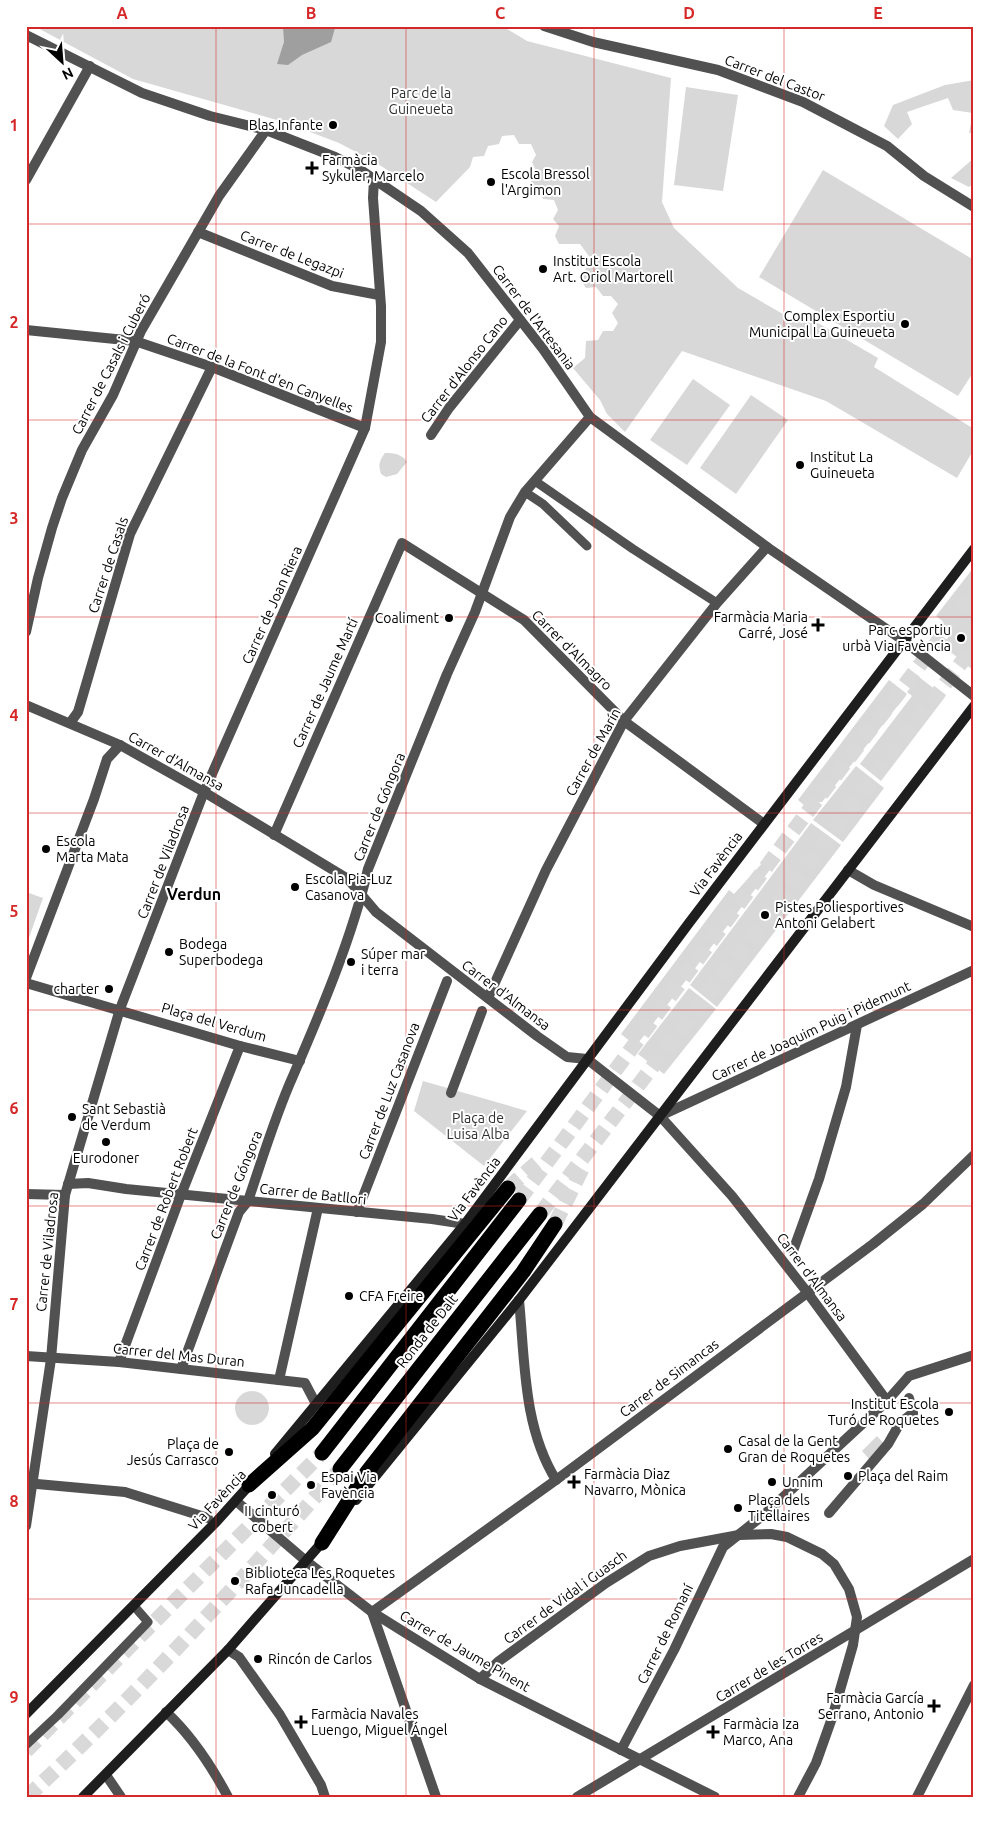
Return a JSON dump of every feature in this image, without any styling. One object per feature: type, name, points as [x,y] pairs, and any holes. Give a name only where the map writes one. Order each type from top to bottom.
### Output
[{"type":"highway","points":[[249,1485],[312,1429],[508,1188]]},
{"type":"highway","name":"Ronda de Dalt","points":[[322,1453],[519,1200]]},
{"type":"highway","name":"Ronda de Dalt","points":[[340,1469],[540,1214]]},
{"type":"highway","points":[[322,1543],[367,1472],[523,1272],[555,1224]]},
{"type":"street","name":"Carrer del Castor","points":[[544,26],[602,44],[718,70],[803,102],[887,146],[924,176],[974,207]]},
{"type":"street","name":"Carrer de l'Artesania","points":[[26,35],[142,93],[210,116],[266,130],[335,157],[359,169],[421,211],[448,233],[468,253],[520,320],[590,417],[767,547],[904,641],[974,696]]},
{"type":"street","points":[[26,180],[90,66]]},
{"type":"street","name":"Carrer de Casals i Cuberó","points":[[26,632],[38,578],[62,498],[82,450],[114,395],[135,341],[219,196],[266,130]]},
{"type":"street","name":"Carrer de Joan Riera","points":[[204,792],[365,428],[381,342],[373,198],[374,179]]},
{"type":"street","name":"Carrer de Legazpi","points":[[198,232],[332,286],[379,295]]},
{"type":"street","name":"Carrer d'Alonso Cano","points":[[431,435],[449,408],[520,320]]},
{"type":"street","name":"Carrer de la Font d'en Canyelles","points":[[26,330],[135,341],[212,367],[365,428]]},
{"type":"street","name":"Carrer de Casals","points":[[70,724],[78,712],[130,534],[212,367]]},
{"type":"street","name":"Carrer de Góngora","points":[[181,1369],[239,1212],[248,1201],[362,897],[368,869],[446,674],[482,594],[510,517],[526,492],[590,417]]},
{"type":"street","name":"Carrer d'Almagro","points":[[402,543],[524,620],[624,721],[764,824]]},
{"type":"street","name":"Carrer de Jaume Martí","points":[[274,835],[402,543]]},
{"type":"street","name":"Carrer de Marín","points":[[488,998],[546,870],[624,721],[717,603],[767,547]]},
{"type":"street","name":"Via Favència","points":[[26,1714],[236,1501],[465,1224],[764,824],[974,549]]},
{"type":"street","name":"Carrer d'Almansa","points":[[26,705],[120,745],[204,792],[348,879],[376,912],[488,998],[566,1057],[587,1059],[660,1116],[732,1196],[807,1292],[887,1401]]},
{"type":"street","points":[[83,1797],[228,1650],[322,1543],[519,1300],[974,706]]},
{"type":"street","points":[[26,978],[94,799],[107,759],[120,745]]},
{"type":"street","name":"Carrer de Viladrosa","points":[[26,1526],[29,1484],[51,1359],[65,1195],[120,1009],[204,792]]},
{"type":"street","points":[[848,870],[874,885],[974,927]]},
{"type":"street","name":"Carrer de Joaquim Puig i Pidemunt","points":[[660,1116],[974,970]]},
{"type":"street","name":"Carrer de Luz Casanova","points":[[357,1212],[447,980]]},
{"type":"street","name":"Plaça del Verdum","points":[[26,983],[120,1009],[240,1046],[300,1060]]},
{"type":"street","points":[[451,1093],[482,1011]]},
{"type":"street","points":[[793,1251],[819,1179],[846,1087],[857,1025]]},
{"type":"street","name":"Carrer de Robert Robert","points":[[119,1362],[181,1195],[240,1046]]},
{"type":"street","name":"Carrer de Simancas","points":[[372,1612],[556,1480],[923,1204],[974,1155]]},
{"type":"street","name":"Carrer de Batllori","points":[[68,1184],[88,1182],[181,1195],[465,1224]]},
{"type":"street","points":[[26,1194],[65,1195]]},
{"type":"street","points":[[279,1380],[318,1208]]},
{"type":"street","points":[[519,1300],[532,1427],[546,1464],[556,1480]]},
{"type":"street","name":"Carrer de Romaní","points":[[621,1750],[674,1650],[723,1547],[766,1513],[887,1401],[909,1376],[974,1355]]},
{"type":"street","name":"Carrer del Mas Duran","points":[[26,1356],[119,1362],[306,1383],[316,1404]]},
{"type":"street","points":[[829,1513],[888,1444],[898,1420],[913,1413],[909,1398]]},
{"type":"street","points":[[29,1484],[125,1492],[208,1518]]},
{"type":"street","name":"Carrer de Jaume Pinent","points":[[236,1501],[306,1561],[372,1612],[480,1679],[715,1797]]},
{"type":"street","name":"Carrer de Vidal i Guasch","points":[[480,1679],[499,1661],[630,1566],[663,1550],[738,1535],[771,1534],[788,1537],[822,1554],[834,1564],[849,1588],[857,1617],[856,1629],[832,1718],[816,1763],[798,1797]]},
{"type":"street","name":"Carrer de les Torres","points":[[577,1797],[822,1652],[856,1629],[974,1559]]},
{"type":"street","points":[[372,1612],[436,1797]]},
{"type":"street","points":[[228,1650],[239,1657],[280,1715],[312,1770],[325,1797]]},
{"type":"street","points":[[917,1797],[974,1685]]},
{"type":"street","points":[[166,1712],[177,1722],[216,1775],[228,1797]]},
{"type":"street","points":[[106,1775],[121,1797]]},
{"type":"lane","points":[[535,481],[633,549],[717,603]]},
{"type":"lane","points":[[526,492],[544,504],[587,546]]},
{"type":"lane","points":[[26,1745],[58,1715],[148,1622],[134,1606]]},
{"type":"green space","name":"Parc de la Guineueta","points":[[34,26],[502,26],[527,41],[671,78],[662,202],[674,228],[738,288],[795,321],[799,312],[878,358],[874,367],[974,429],[974,449],[957,478],[826,401],[682,351],[625,432],[607,414],[600,400],[573,368],[585,358],[586,341],[598,340],[603,331],[613,331],[618,323],[612,313],[618,304],[611,296],[603,296],[596,287],[586,288],[580,279],[591,259],[580,244],[559,244],[555,236],[559,226],[553,219],[558,210],[554,200],[543,199],[531,182],[536,171],[532,162],[536,155],[531,144],[519,144],[514,135],[502,136],[499,144],[488,146],[484,156],[473,157],[470,167],[436,202],[375,162],[339,143],[284,122],[133,79]]},
{"type":"green space","points":[[974,80],[974,133],[969,133],[973,113],[953,110],[948,98],[907,112],[912,124],[898,139],[884,126],[893,105],[945,85]]},
{"type":"green space","points":[[686,87],[738,95],[723,191],[674,185]]},
{"type":"green space","points":[[974,158],[974,183],[969,187],[951,178]]},
{"type":"green space","name":"Complex Esportiu Municipal La Guineueta","points":[[823,170],[974,260],[974,371],[958,396],[759,277]]},
{"type":"green space","points":[[693,379],[730,405],[687,465],[650,440]]},
{"type":"green space","points":[[751,395],[788,420],[736,494],[700,468]]},
{"type":"green space","points":[[385,453],[398,454],[407,462],[397,474],[386,477],[381,474],[380,463]]},
{"type":"green space","points":[[974,567],[974,671],[942,645],[954,630],[936,616]]},
{"type":"green space","points":[[919,677],[945,697],[881,781],[860,764],[912,696],[907,692]]},
{"type":"green space","points":[[889,680],[907,694],[822,802],[808,803],[805,806],[798,800]]},
{"type":"green space","points":[[856,766],[884,788],[843,842],[813,820]]},
{"type":"green space","name":"Pistes Poliesportives Antoni Gelabert","points":[[811,823],[841,845],[717,1007],[690,985]]},
{"type":"green space","points":[[764,861],[772,867],[636,1046],[621,1034],[729,890],[734,894]]},
{"type":"green space","points":[[26,892],[43,898],[26,946]]},
{"type":"green space","points":[[689,988],[716,1009],[664,1074],[638,1054]]},
{"type":"green space","name":"Plaça de Luisa Alba","points":[[423,1081],[527,1111],[484,1166],[414,1111]]},
{"type":"green space","points":[[252,1391],[259,1392],[264,1396],[268,1401],[268,1415],[264,1420],[259,1424],[252,1425],[245,1424],[240,1420],[236,1415],[235,1408],[236,1401],[240,1396],[245,1392]]},
{"type":"green space","points":[[877,1436],[885,1445],[869,1459],[862,1451]]},
{"type":"shaded area","points":[[283,26],[332,26],[335,28],[331,42],[302,55],[288,65],[277,64],[284,42]]},
{"type":"tunnel","points":[[519,1200],[787,839],[974,594]]},
{"type":"tunnel","points":[[540,1214],[974,646]]},
{"type":"tunnel","points":[[508,1188],[542,1158]]},
{"type":"tunnel","points":[[555,1224],[583,1167]]},
{"type":"tunnel","points":[[26,1751],[322,1453]]},
{"type":"tunnel","points":[[27,1797],[109,1718],[188,1637],[340,1469]]},
{"type":"place","name":"Blas Infante","points":[[333,125]]},
{"type":"place","name":"Farmàcia Sykuler, Marcelo","points":[[312,168]]},
{"type":"place","name":"Escola Bressol l'Argimon","points":[[491,182]]},
{"type":"place","name":"Institut Escola Art. Oriol Martorell","points":[[543,269]]},
{"type":"place","name":"Complex Esportiu Municipal La Guineueta","points":[[905,324]]},
{"type":"place","name":"Institut La Guineueta","points":[[800,465]]},
{"type":"place","name":"Coaliment","points":[[449,618]]},
{"type":"place","name":"Farmàcia Maria Carré, José","points":[[818,625]]},
{"type":"place","name":"Parc esportiu urbà Via Favència","points":[[961,638]]},
{"type":"place","name":"Escola Marta Mata","points":[[46,849]]},
{"type":"place","name":"Escola Pia-Luz Casanova","points":[[295,887]]},
{"type":"place","name":"Pistes Poliesportives Antoni Gelabert","points":[[765,915]]},
{"type":"place","name":"Bodega Superbodega","points":[[169,952]]},
{"type":"place","name":"Súper mar i terra","points":[[351,962]]},
{"type":"place","name":"charter","points":[[109,989]]},
{"type":"place","name":"Sant Sebastià de Verdum","points":[[72,1117]]},
{"type":"place","name":"Eurodoner","points":[[106,1142]]},
{"type":"place","name":"CFA Freire","points":[[349,1296]]},
{"type":"place","name":"Institut Escola Turó de Roquetes","points":[[949,1412]]},
{"type":"place","name":"Casal de la Gent Gran de Roquetes","points":[[728,1449]]},
{"type":"place","name":"Plaça de Jesús Carrasco","points":[[229,1452]]},
{"type":"place","name":"Plaça del Raim","points":[[848,1476]]},
{"type":"place","name":"Farmàcia Diaz Navarro, Mònica","points":[[574,1482]]},
{"type":"place","name":"Unnim","points":[[772,1482]]},
{"type":"place","name":"Espai Via Favència","points":[[311,1485]]},
{"type":"place","name":"II cinturó cobert","points":[[272,1495]]},
{"type":"place","name":"Plaça dels Titellaires","points":[[738,1508]]},
{"type":"place","name":"Biblioteca Les Roquetes Rafa Juncadella","points":[[235,1581]]},
{"type":"place","name":"Rincón de Carlos","points":[[258,1659]]},
{"type":"place","name":"Farmàcia García Serrano, Antonio","points":[[934,1706]]},
{"type":"place","name":"Farmàcia Navales Luengo, Miguel Ángel","points":[[301,1722]]},
{"type":"place","name":"Farmàcia Iza Marco, Ana","points":[[713,1732]]},
{"type":"district","name":"Verdun","points":[[194,894]]}]
